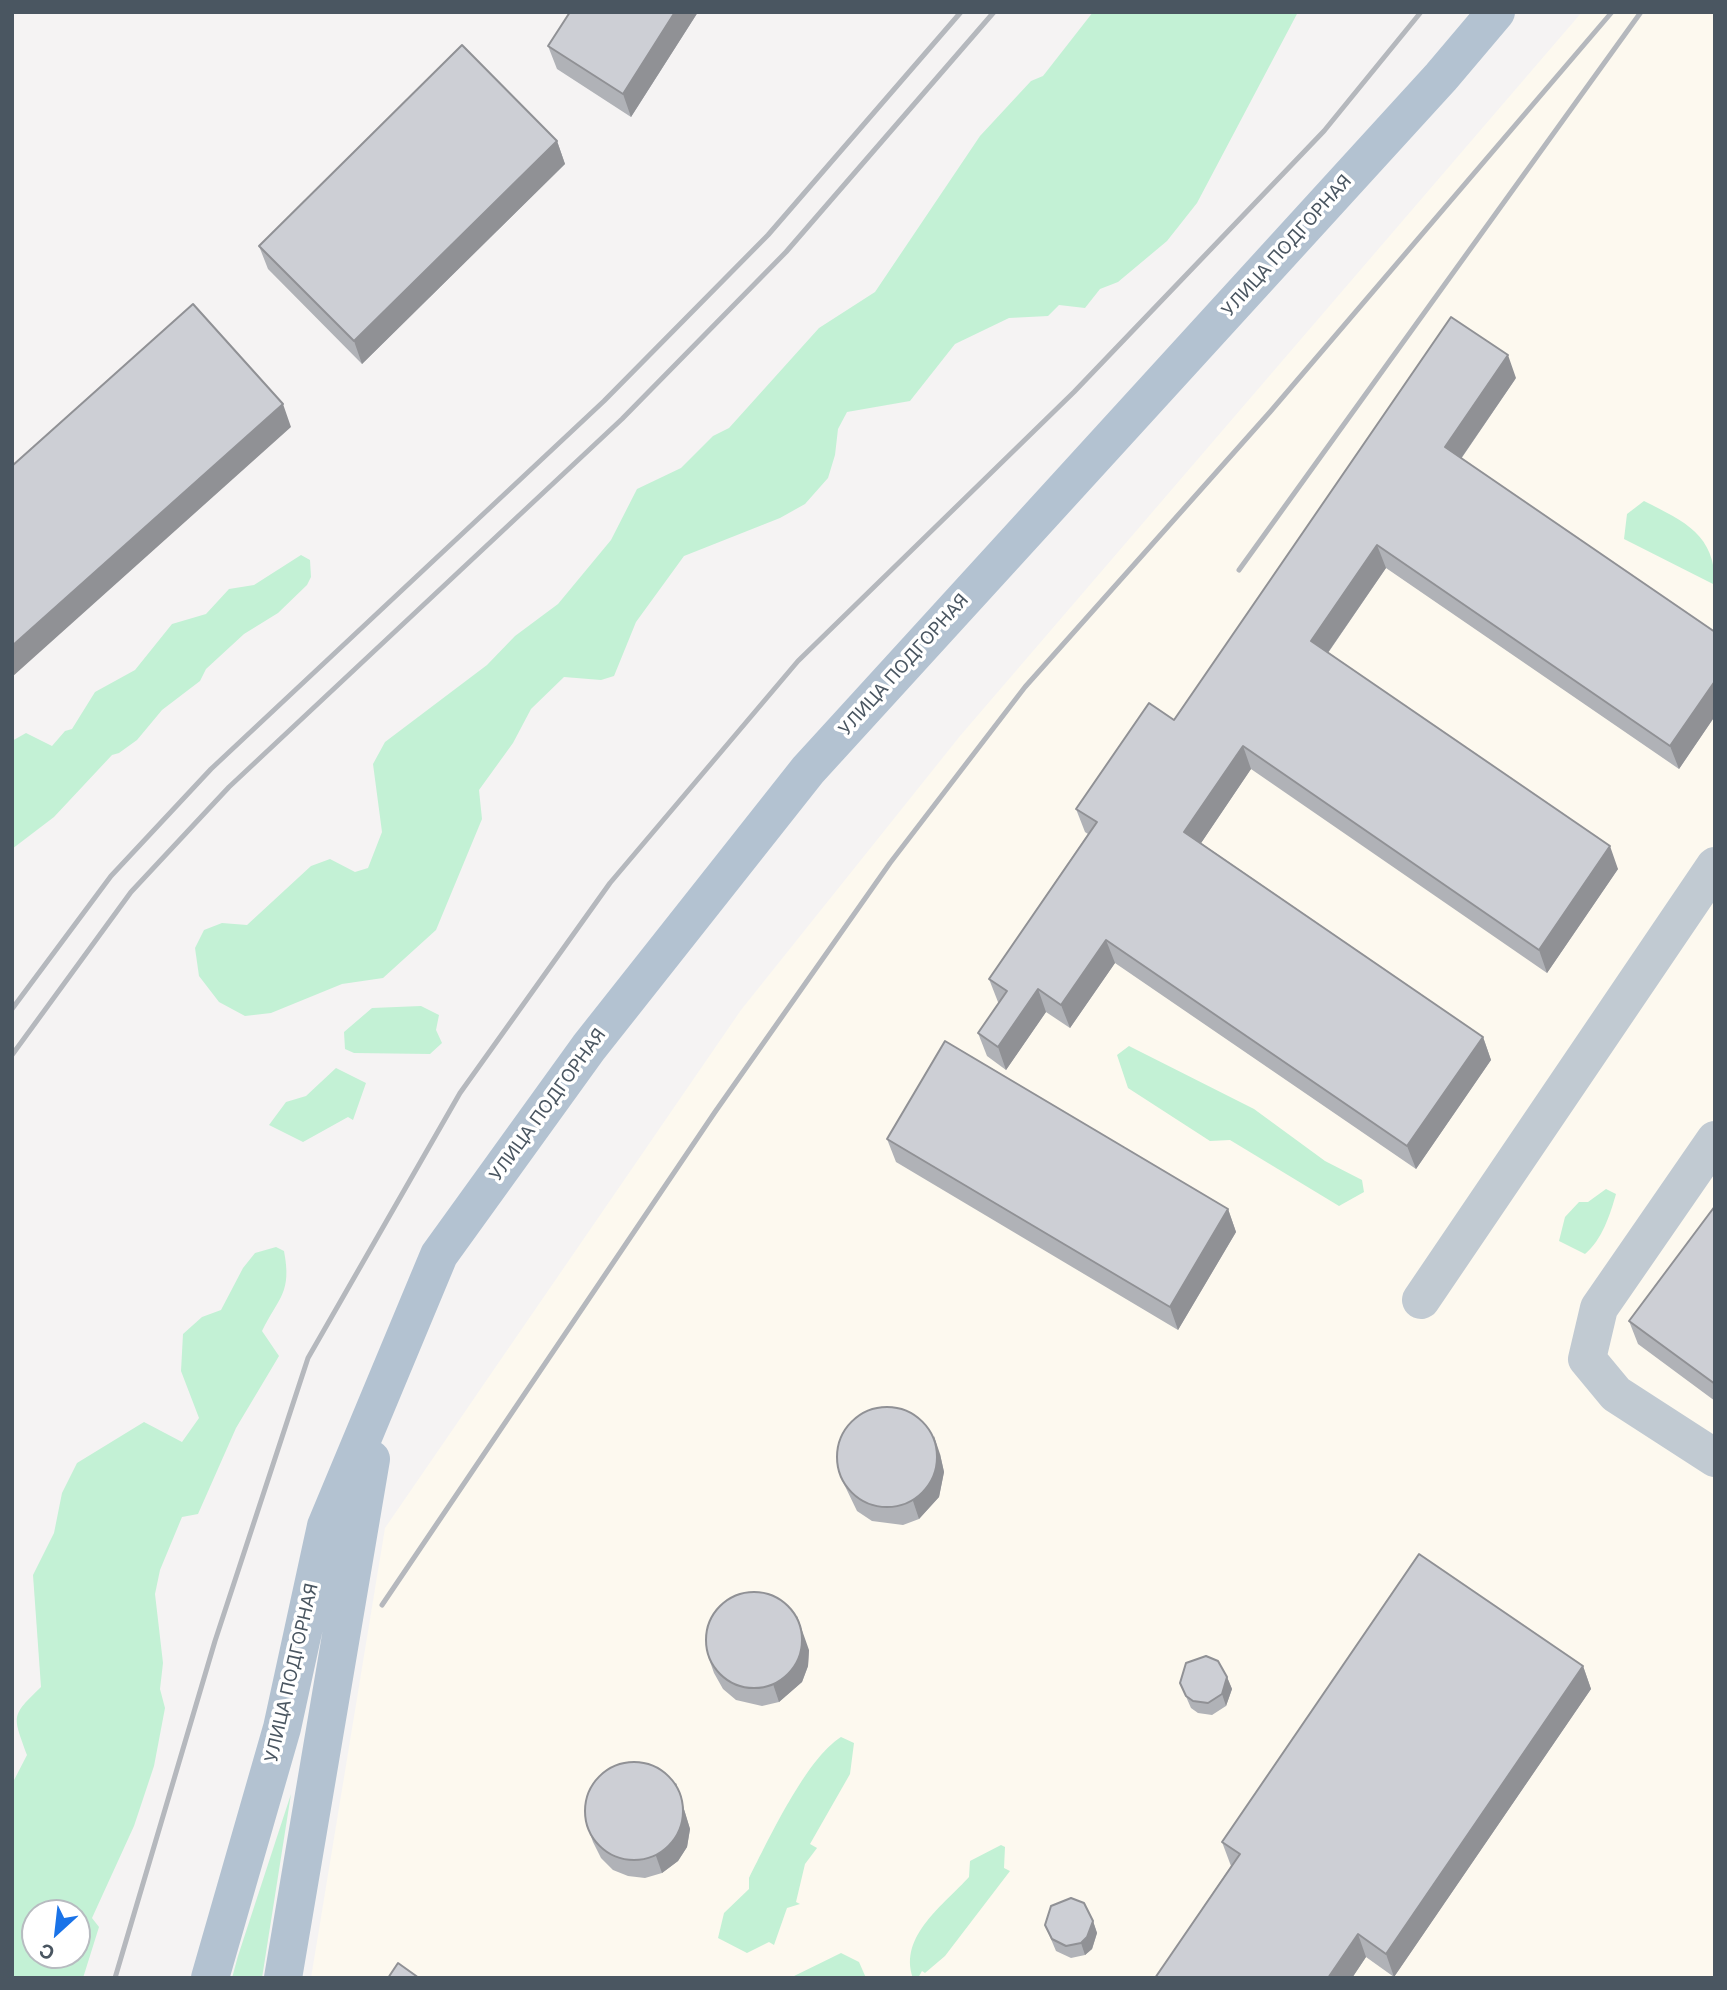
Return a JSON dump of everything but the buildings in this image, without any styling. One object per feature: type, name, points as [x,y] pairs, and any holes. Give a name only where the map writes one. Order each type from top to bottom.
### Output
[{"type":"main road","name":"УЛИЦА ПОДГОРНАЯ","points":[[210,1978],[282,1728],[326,1526],[387,1373],[439,1255],[589,1046],[808,770],[1441,77],[1496,12]]},
{"type":"main road","name":"УЛИЦА ПОДГОРНАЯ","points":[[284,1978],[307,1822],[387,1373]]},
{"type":"lane","points":[[1421,1300],[1715,866]]},
{"type":"lane","points":[[1715,1140],[1599,1308],[1587,1359],[1616,1394],[1715,1458]]},
{"type":"shaded area","points":[[1582,12],[1715,12],[1715,1978],[311,1978],[385,1528],[741,1010],[960,736]]},
{"type":"green space","points":[[1093,12],[1298,12],[1197,203],[1167,241],[1118,282],[1100,289],[1085,308],[1059,305],[1048,316],[1009,318],[955,344],[910,401],[847,412],[838,429],[835,455],[828,478],[805,504],[780,518],[684,556],[636,622],[614,676],[601,680],[564,677],[531,709],[513,743],[479,790],[482,819],[436,930],[383,978],[342,984],[271,1013],[245,1016],[219,1002],[199,976],[195,948],[204,930],[222,923],[247,925],[311,866],[330,859],[355,872],[368,868],[382,832],[373,764],[385,742],[487,665],[515,636],[558,604],[611,540],[637,489],[681,468],[713,436],[729,428],[819,328],[875,292],[980,136],[1031,81],[1043,76]]},
{"type":"green space","points":[[1644,501],[1695,532],[1710,553],[1715,585],[1624,539],[1627,514]]},
{"type":"green space","points":[[301,555],[310,560],[311,577],[307,585],[278,613],[244,634],[206,669],[200,681],[162,710],[137,740],[112,755],[54,817],[12,849],[12,741],[26,733],[52,746],[65,731],[72,729],[95,692],[135,670],[172,624],[206,614],[229,589],[254,585]]},
{"type":"green space","points":[[421,1006],[439,1015],[436,1030],[442,1043],[430,1054],[354,1053],[345,1049],[344,1032],[372,1008]]},
{"type":"green space","points":[[1129,1046],[1254,1109],[1325,1161],[1362,1180],[1364,1192],[1339,1206],[1230,1140],[1210,1141],[1128,1088],[1117,1055]]},
{"type":"green space","points":[[336,1068],[366,1083],[353,1120],[348,1117],[303,1142],[269,1125],[286,1102],[306,1096]]},
{"type":"green space","points":[[1606,1189],[1616,1194],[1605,1227],[1591,1248],[1585,1254],[1559,1241],[1565,1217],[1579,1202],[1588,1202]]},
{"type":"green space","points":[[276,1247],[284,1251],[285,1286],[262,1331],[279,1356],[236,1428],[198,1514],[182,1517],[160,1570],[155,1594],[163,1663],[160,1689],[165,1708],[154,1766],[134,1826],[92,1918],[99,1927],[91,1952],[91,1899],[21,1899],[21,1969],[86,1969],[83,1978],[12,1978],[12,1784],[27,1755],[17,1717],[19,1711],[41,1687],[33,1575],[54,1533],[62,1493],[77,1463],[144,1422],[182,1442],[199,1418],[181,1371],[183,1334],[202,1317],[221,1310],[243,1268],[255,1253]]},
{"type":"green space","points":[[841,1737],[854,1743],[850,1774],[810,1844],[817,1848],[805,1864],[796,1902],[800,1904],[787,1908],[774,1945],[769,1942],[747,1953],[718,1938],[724,1913],[749,1889],[749,1878],[789,1801],[815,1763]]},
{"type":"green space","points":[[291,1794],[262,1978],[232,1978],[238,1956]]},
{"type":"green space","points":[[1001,1845],[1005,1847],[1004,1868],[1010,1871],[945,1956],[925,1973],[922,1971],[918,1978],[913,1978],[910,1963],[912,1948],[926,1922],[969,1877],[970,1861]]},
{"type":"green space","points":[[841,1953],[859,1962],[866,1978],[790,1978]]},
{"type":"railway","points":[[12,1009],[111,876],[211,769],[604,401],[768,235],[961,12]]},
{"type":"railway","points":[[12,1055],[131,892],[229,787],[622,419],[786,252],[994,12]]},
{"type":"railway","points":[[115,1978],[215,1641],[308,1358],[460,1093],[610,883],[798,661],[1074,392],[1324,131],[1421,12]]},
{"type":"railway","points":[[382,1605],[715,1112],[890,863],[1025,687],[1270,412],[1612,12]]},
{"type":"railway","points":[[1239,570],[1641,12]]}]
